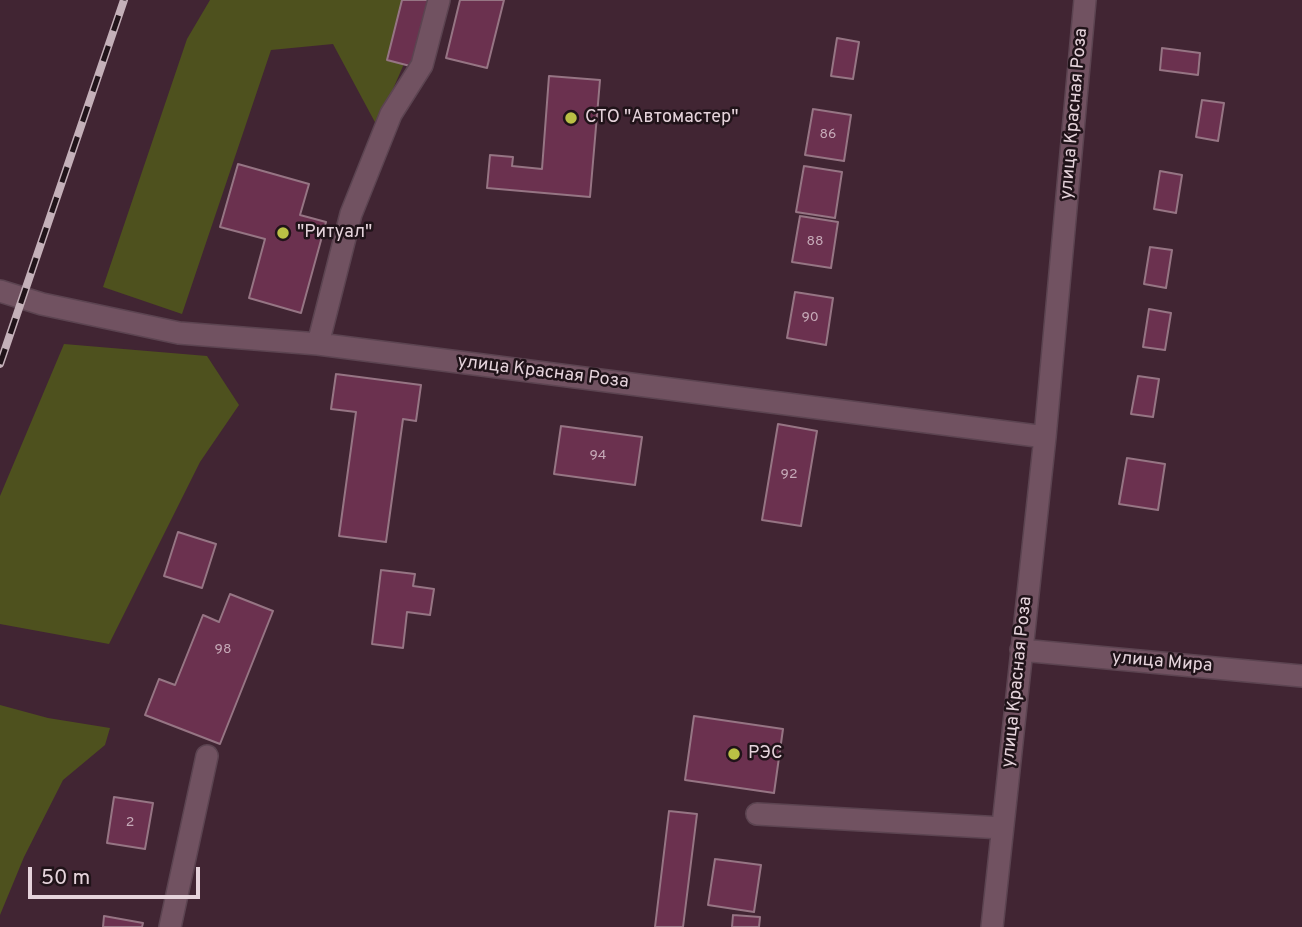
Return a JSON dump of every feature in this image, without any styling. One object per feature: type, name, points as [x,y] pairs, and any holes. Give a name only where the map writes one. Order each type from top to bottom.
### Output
[{"type":"street","points":[[318,344],[351,214],[391,114],[422,65],[439,0]]},
{"type":"street","name":"улица Красная Роза","points":[[992,927],[1045,437],[1085,0]]},
{"type":"street","name":"улица Красная Роза","points":[[0,291],[42,304],[179,333],[318,344],[1045,437]]},
{"type":"street","name":"улица Мира","points":[[1021,650],[1302,676]]},
{"type":"street","points":[[170,927],[208,757]]},
{"type":"street","points":[[757,814],[1002,828]]},
{"type":"green space","points":[[210,0],[419,0],[403,66],[377,126],[333,44],[271,50],[182,314],[103,287],[187,39]]},
{"type":"green space","points":[[64,344],[207,356],[239,405],[200,462],[109,644],[0,624],[0,496]]},
{"type":"green space","points":[[0,705],[48,718],[110,728],[105,745],[63,780],[24,857],[0,915]]},
{"type":"building","points":[[402,0],[431,0],[414,67],[387,60]]},
{"type":"building","points":[[460,0],[504,0],[487,68],[446,58]]},
{"type":"building","points":[[837,38],[859,42],[853,79],[831,76]]},
{"type":"building","points":[[1162,48],[1200,53],[1198,75],[1160,70]]},
{"type":"building","name":"СТО \"Автомастер\"","points":[[549,76],[600,80],[590,197],[487,188],[490,155],[513,157],[512,166],[542,169]]},
{"type":"building","points":[[1202,100],[1224,103],[1218,141],[1196,137]]},
{"type":"building","points":[[813,109],[851,115],[844,161],[805,155]]},
{"type":"building","name":"\"Ритуал\"","points":[[238,164],[309,184],[300,215],[326,222],[301,313],[249,298],[265,239],[220,227]]},
{"type":"building","points":[[804,166],[842,172],[835,218],[796,212]]},
{"type":"building","points":[[1160,171],[1182,175],[1176,213],[1154,209]]},
{"type":"building","points":[[800,216],[838,222],[831,268],[792,262]]},
{"type":"building","points":[[1150,247],[1172,250],[1166,288],[1144,284]]},
{"type":"building","points":[[795,292],[833,298],[826,345],[787,338]]},
{"type":"building","points":[[1149,309],[1171,313],[1165,350],[1143,347]]},
{"type":"building","points":[[336,374],[421,385],[416,421],[403,419],[386,542],[339,536],[356,412],[331,409]]},
{"type":"building","points":[[1138,376],[1159,379],[1153,417],[1131,414]]},
{"type":"building","points":[[778,424],[817,431],[801,526],[762,520]]},
{"type":"building","points":[[561,426],[642,437],[635,485],[554,474]]},
{"type":"building","points":[[1127,458],[1165,464],[1158,510],[1119,504]]},
{"type":"building","points":[[178,532],[216,544],[202,588],[164,576]]},
{"type":"building","points":[[381,570],[415,574],[413,586],[434,589],[430,615],[407,612],[403,648],[372,644]]},
{"type":"building","points":[[230,594],[273,611],[220,744],[145,715],[159,679],[175,685],[203,615],[219,622]]},
{"type":"building","name":"РЭС","points":[[694,716],[783,729],[774,793],[685,780]]},
{"type":"building","points":[[114,797],[153,803],[145,849],[107,843]]},
{"type":"building","points":[[669,811],[697,814],[683,927],[655,927]]},
{"type":"building","points":[[715,859],[761,865],[754,912],[708,905]]},
{"type":"building","points":[[733,915],[760,917],[759,927],[732,927]]},
{"type":"building","points":[[104,916],[143,923],[142,927],[103,927]]},
{"type":"railway","points":[[0,364],[124,0]]},
{"type":"place","name":"СТО \"Автомастер\"","points":[[571,118]]},
{"type":"place","name":"\"Ритуал\"","points":[[283,233]]},
{"type":"place","name":"РЭС","points":[[734,754]]}]
